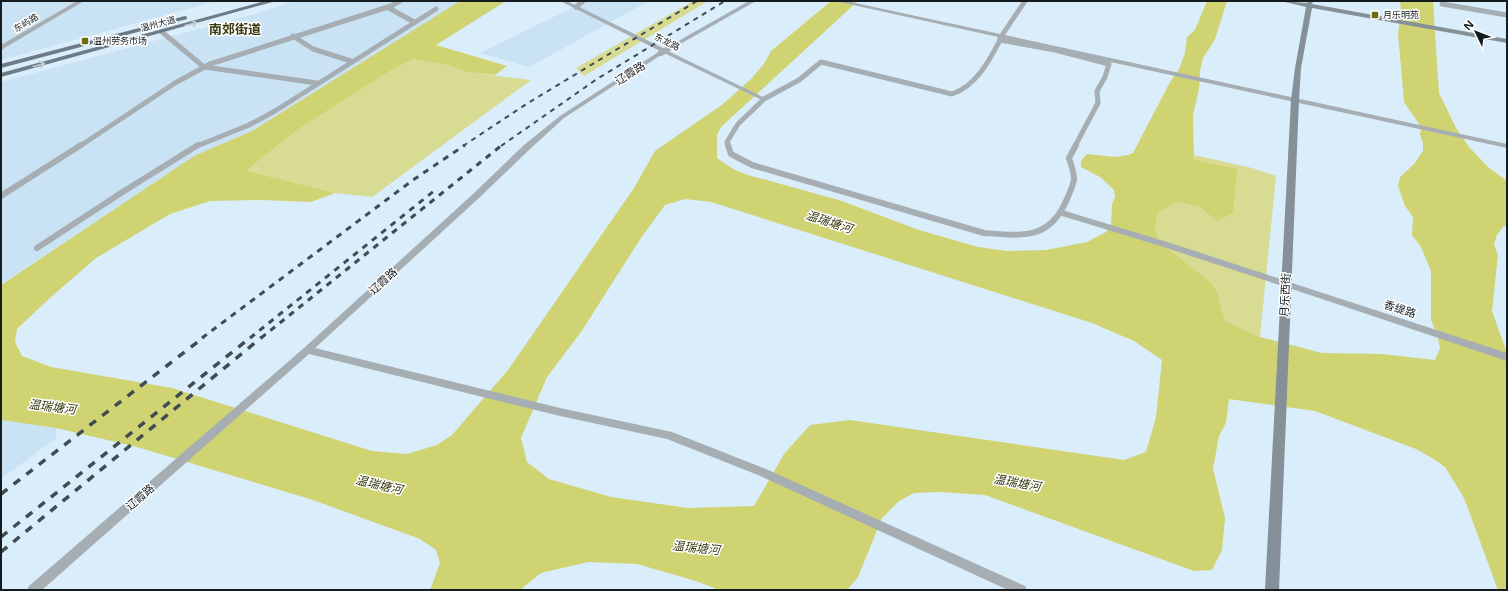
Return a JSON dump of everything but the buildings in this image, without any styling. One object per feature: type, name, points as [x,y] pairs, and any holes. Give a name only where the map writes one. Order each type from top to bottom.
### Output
[{"type":"main road","name":"温州大道","points":[[1,66],[247,1]]},
{"type":"main road","name":"温州大道","points":[[1,75],[273,1]]},
{"type":"main road","points":[[1284,1],[1310,3],[1394,21],[1507,42]]},
{"type":"main road","name":"月乐西街","points":[[1272,590],[1295,100],[1298,68],[1310,3]]},
{"type":"street","name":"东屿路","points":[[1,48],[81,1]]},
{"type":"street","points":[[1,196],[107,129],[175,83],[204,67],[293,36],[387,7],[400,1]]},
{"type":"street","name":"东龙路","points":[[563,1],[762,98]]},
{"type":"street","points":[[576,7],[583,1]]},
{"type":"street","name":"辽霞路","points":[[33,590],[307,350],[476,196],[527,147],[562,117],[665,51],[753,1]]},
{"type":"street","points":[[838,1],[864,6],[1001,38],[1028,44],[1109,64],[1105,77],[1097,92],[1098,102],[1069,158],[1075,177],[1062,213],[1050,226],[1037,232],[1016,236],[984,233],[752,165],[731,154],[727,142],[738,124],[762,98],[799,80],[821,62],[952,94],[959,93],[972,82],[994,51],[1001,38],[1005,29],[1025,1]]},
{"type":"street","points":[[1442,4],[1507,15]]},
{"type":"street","points":[[387,7],[414,22]]},
{"type":"street","points":[[38,248],[120,193],[202,143],[249,125],[274,111],[351,61],[436,9]]},
{"type":"street","points":[[162,32],[204,67],[317,83]]},
{"type":"street","points":[[293,36],[305,46],[351,61]]},
{"type":"street","points":[[1001,38],[1126,63],[1507,146]]},
{"type":"street","points":[[1062,213],[1167,245],[1286,284]]},
{"type":"street","name":"香缇路","points":[[1286,284],[1507,357]]},
{"type":"street","points":[[307,350],[560,412],[668,435],[762,472],[1021,590]]},
{"type":"shaded area","points":[[1,1],[217,1],[1,60]]},
{"type":"shaded area","points":[[295,1],[460,1],[252,131],[194,156],[1,284],[1,82],[255,14]]},
{"type":"shaded area","points":[[582,1],[649,1],[529,67],[480,53],[576,6]]},
{"type":"shaded area","points":[[693,1],[708,1],[584,76],[576,68]]},
{"type":"shaded area","points":[[413,59],[447,65],[467,72],[531,80],[372,197],[335,193],[245,172],[297,130],[390,71]]},
{"type":"shaded area","points":[[1194,155],[1252,168],[1276,176],[1260,337],[1225,321],[1218,294],[1159,243],[1155,227],[1158,213],[1177,202],[1200,207],[1216,221],[1194,160]]},
{"type":"shaded area","points":[[1,420],[56,428],[56,438],[1,479]]},
{"type":"water","name":"温瑞塘河","points":[[460,1],[506,1],[436,45],[507,66],[495,75],[467,72],[447,65],[413,59],[390,71],[297,130],[246,171],[335,193],[311,202],[261,200],[210,201],[170,214],[96,258],[17,329],[15,342],[22,356],[51,367],[172,388],[372,451],[407,454],[437,445],[452,435],[508,370],[634,188],[655,151],[723,104],[751,79],[764,64],[771,51],[831,1],[858,1],[721,127],[717,135],[717,158],[733,169],[748,175],[842,201],[919,230],[978,247],[1007,251],[1046,250],[1087,242],[1106,232],[1111,226],[1112,204],[1115,197],[1114,190],[1100,177],[1081,167],[1081,161],[1087,154],[1116,157],[1133,153],[1170,82],[1179,69],[1185,53],[1187,37],[1195,30],[1207,1],[1227,1],[1215,39],[1203,58],[1200,71],[1199,89],[1193,115],[1194,160],[1237,169],[1233,213],[1216,221],[1200,207],[1177,202],[1158,213],[1155,227],[1159,242],[1210,282],[1218,294],[1225,321],[1260,337],[1322,353],[1382,354],[1435,360],[1440,348],[1437,334],[1431,320],[1431,271],[1421,247],[1412,235],[1413,217],[1405,206],[1398,186],[1400,177],[1414,164],[1423,151],[1423,143],[1420,135],[1421,127],[1404,102],[1398,33],[1401,12],[1400,1],[1433,1],[1439,93],[1456,128],[1469,147],[1488,167],[1507,181],[1507,225],[1503,227],[1497,235],[1494,244],[1498,255],[1492,311],[1507,353],[1507,590],[1498,590],[1464,498],[1445,467],[1432,458],[1416,449],[1315,411],[1229,399],[1226,423],[1219,436],[1213,469],[1225,518],[1222,550],[1212,570],[1194,571],[985,495],[940,492],[914,493],[899,501],[882,518],[858,577],[847,590],[719,590],[696,581],[637,564],[588,562],[541,573],[520,590],[430,590],[440,563],[436,550],[420,539],[313,500],[137,447],[56,428],[1,420],[1,285],[194,156],[252,131]],"holes":[[[685,199],[711,202],[1092,323],[1134,341],[1162,360],[1156,417],[1146,452],[1124,460],[850,420],[810,425],[784,454],[754,506],[688,508],[611,497],[549,479],[527,462],[521,438],[547,377],[581,332],[641,238],[665,205]]]},
{"type":"railway","points":[[463,146],[528,103],[697,1]]},
{"type":"railway","points":[[501,146],[597,79],[725,1]]},
{"type":"railway","points":[[202,338],[413,180],[465,145]]},
{"type":"railway","points":[[261,338],[502,145]]},
{"type":"railway","points":[[250,338],[434,191]]},
{"type":"railway","points":[[1,494],[204,337]]},
{"type":"railway","points":[[1,537],[251,337]]},
{"type":"railway","points":[[1,552],[262,337]]},
{"type":"place","name":"月乐明苑","points":[[1375,15]]},
{"type":"place","name":"温州劳务市场","points":[[85,41]]},
{"type":"district","name":"南郊街道","points":[[235,29]]}]
